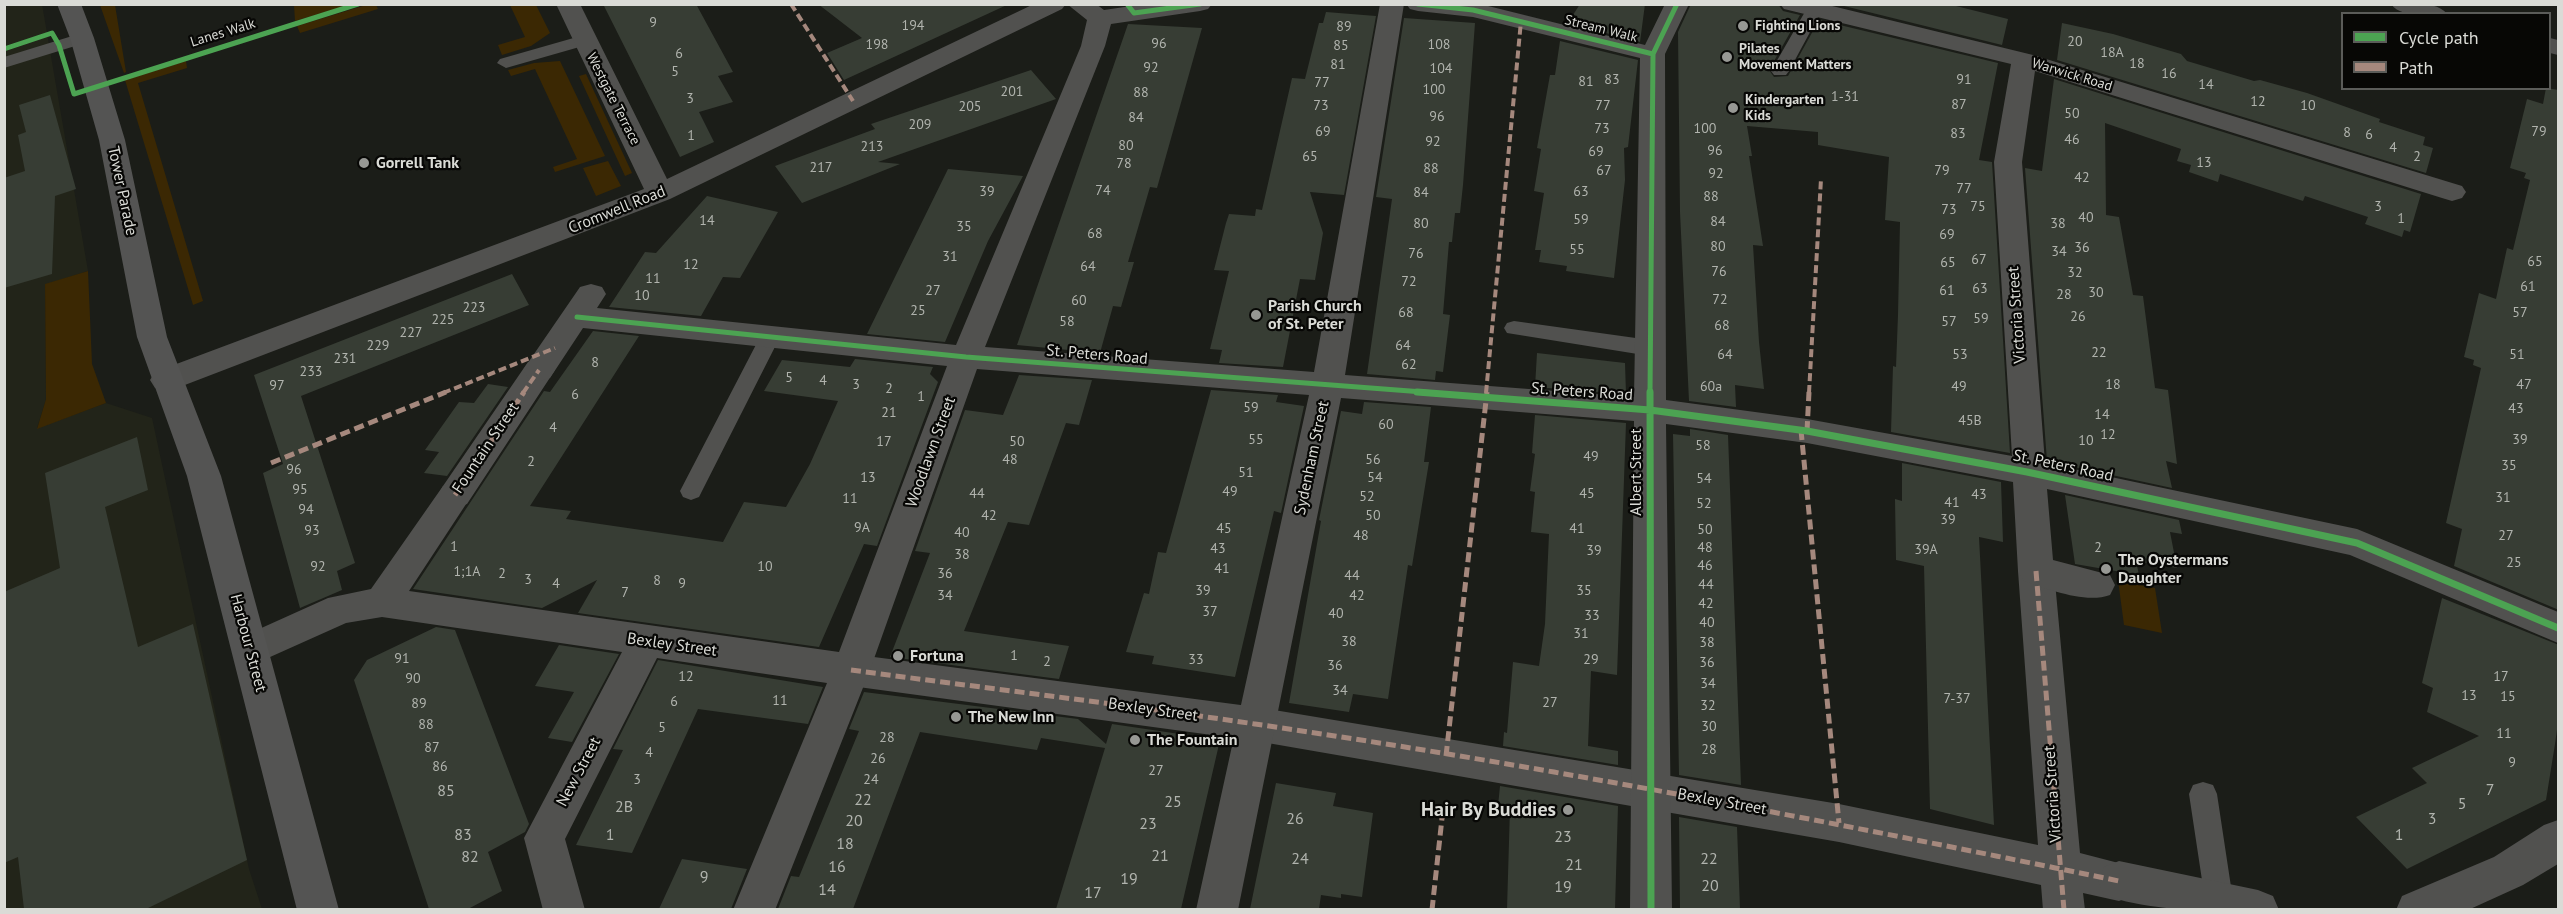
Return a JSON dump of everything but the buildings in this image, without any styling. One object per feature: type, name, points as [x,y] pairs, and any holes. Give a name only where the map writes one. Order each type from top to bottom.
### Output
[{"type":"main road","name":"Tower Parade","points":[[69,4],[82,38],[112,140],[152,337],[166,380]]},
{"type":"main road","name":"Harbour Street","points":[[166,380],[204,476],[318,909]]},
{"type":"street","name":"Westgate Terrace","points":[[568,4],[660,193]]},
{"type":"street","name":"Cromwell Road","points":[[166,380],[589,222],[660,193],[1054,4]]},
{"type":"street","points":[[1090,11],[1200,4]]},
{"type":"street","name":"Sydenham Street","points":[[1217,909],[1327,387],[1392,4]]},
{"type":"street","name":"Stream Walk","points":[[1418,4],[1473,10],[1653,54]]},
{"type":"street","name":"Albert Street","points":[[1651,909],[1650,348],[1653,54],[1677,4]]},
{"type":"street","points":[[2403,4],[2429,12]]},
{"type":"street","name":"Warwick Road","points":[[1803,7],[2024,60],[2452,192]]},
{"type":"street","name":"Woodlawn Street","points":[[754,909],[851,670],[966,357],[1093,46],[1090,11]]},
{"type":"street","name":"Victoria Street","points":[[2024,60],[2008,162],[2027,472],[2064,909]]},
{"type":"street","points":[[2339,186],[2348,159]]},
{"type":"street","name":"St. Peters Road","points":[[584,305],[771,335],[966,357],[1327,387],[1650,410],[1807,431],[2027,472],[2323,534],[2357,543],[2559,628]]},
{"type":"street","name":"Fountain Street","points":[[382,602],[584,305]]},
{"type":"street","points":[[2036,571],[2097,585]]},
{"type":"street","name":"Bexley Street","points":[[250,650],[341,609],[382,602],[851,670],[1256,724],[1839,822],[2059,870],[2239,905]]},
{"type":"street","name":"New Street","points":[[564,909],[544,838],[648,641]]},
{"type":"street","points":[[2417,909],[2555,849]]},
{"type":"lane","points":[[1780,70],[1803,7]]},
{"type":"lane","points":[[4,63],[82,38]]},
{"type":"lane","points":[[506,63],[584,40]]},
{"type":"lane","points":[[1514,328],[1650,348]]},
{"type":"lane","points":[[691,491],[771,335]]},
{"type":"lane","points":[[2203,794],[2239,905]]},
{"type":"shaded area","points":[[42,4],[88,271],[45,285],[46,399],[37,428],[106,403],[152,418],[249,869],[262,909],[5,910],[4,5]]},
{"type":"shaded area","points":[[294,4],[349,5],[295,21]]},
{"type":"shaded area","points":[[100,5],[115,5],[126,72],[124,73]]},
{"type":"shaded area","points":[[366,5],[376,5],[378,9],[300,33],[297,26]]},
{"type":"shaded area","points":[[510,5],[536,5],[550,33],[531,46],[502,55],[498,45],[525,37]]},
{"type":"shaded area","points":[[186,61],[187,68],[138,83],[203,301],[193,305],[125,80]]},
{"type":"shaded area","points":[[560,61],[605,156],[555,172],[553,167],[577,159],[535,69],[511,76],[508,70],[534,63]]},
{"type":"shaded area","points":[[586,74],[632,173],[625,176],[579,76]]},
{"type":"shaded area","points":[[608,161],[621,186],[596,196],[583,168]]},
{"type":"shaded area","points":[[88,271],[92,364],[106,403],[37,429],[46,399],[45,284]]},
{"type":"shaded area","points":[[2118,580],[2155,588],[2162,633],[2124,625]]},
{"type":"marked path","points":[[791,4],[853,101]]},
{"type":"marked path","points":[[1446,756],[1486,398],[1521,21]]},
{"type":"marked path","points":[[1807,431],[1821,179]]},
{"type":"marked path","points":[[271,463],[555,348]]},
{"type":"marked path","points":[[455,495],[539,370]]},
{"type":"marked path","points":[[1801,430],[1839,823]]},
{"type":"marked path","points":[[2036,571],[2064,910]]},
{"type":"marked path","points":[[851,670],[1256,724],[1649,789],[1839,823],[2119,881]]},
{"type":"marked path","points":[[1432,910],[1443,809]]},
{"type":"cycle path","name":"Lanes Walk","points":[[4,49],[52,33],[59,45],[74,94],[358,4]]},
{"type":"cycle path","points":[[1127,4],[1134,13],[1200,4]]},
{"type":"cycle path","points":[[1418,4],[1473,10],[1653,54]]},
{"type":"cycle path","points":[[1651,910],[1650,410],[1653,54],[1677,4]]},
{"type":"cycle path","points":[[577,317],[966,357],[1650,410],[1807,431],[2027,472],[2323,534],[2357,543],[2558,628]]},
{"type":"place","name":"Fighting Lions","points":[[1743,26]]},
{"type":"place","name":"Pilates Movement Matters","points":[[1727,57]]},
{"type":"place","name":"Kindergarten Kids","points":[[1733,108]]},
{"type":"place","name":"Gorrell Tank","points":[[364,163]]},
{"type":"place","name":"Parish Church of St. Peter","points":[[1256,315]]},
{"type":"place","name":"The Oystermans Daughter","points":[[2106,569]]},
{"type":"place","name":"Fortuna","points":[[898,656]]},
{"type":"place","name":"The New Inn","points":[[956,717]]},
{"type":"place","name":"The Fountain","points":[[1135,740]]},
{"type":"place","name":"Hair By Buddies","points":[[1568,810]]}]
